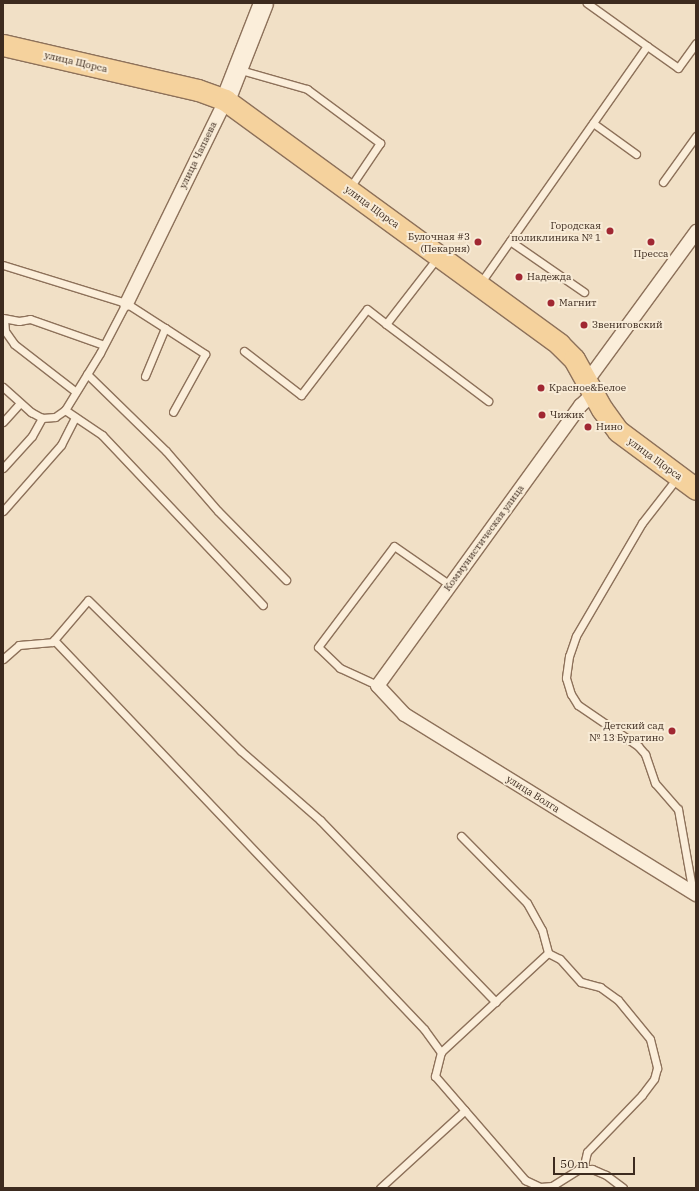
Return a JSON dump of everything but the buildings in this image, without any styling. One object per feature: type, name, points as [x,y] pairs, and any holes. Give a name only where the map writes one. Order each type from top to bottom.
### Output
[{"type":"main road","name":"улица Чапаева","points":[[225,100],[263,3]]},
{"type":"main road","name":"улица Щорса","points":[[3,45],[198,90],[225,100],[559,344],[574,358],[590,387],[618,431],[696,489]]},
{"type":"street","name":"улица Чапаева","points":[[126,303],[225,100]]},
{"type":"street","name":"Коммунистическая улица","points":[[377,685],[580,405],[590,387],[696,231]]},
{"type":"street","name":"улица Волга","points":[[377,685],[404,714],[695,894]]},
{"type":"lane","points":[[587,3],[678,68],[696,43]]},
{"type":"lane","points":[[479,285],[647,46]]},
{"type":"lane","points":[[237,69],[307,89],[380,143],[348,190]]},
{"type":"lane","points":[[593,123],[636,154]]},
{"type":"lane","points":[[663,182],[696,136]]},
{"type":"lane","points":[[510,241],[584,292]]},
{"type":"lane","points":[[386,324],[439,256]]},
{"type":"lane","points":[[3,265],[126,303],[205,354],[173,412]]},
{"type":"lane","points":[[3,387],[20,403],[42,418],[55,417],[65,410],[104,345],[126,303]]},
{"type":"lane","points":[[244,351],[301,395],[367,309],[488,401]]},
{"type":"lane","points":[[76,392],[14,344],[5,331],[4,318],[19,321],[30,319],[104,345]]},
{"type":"lane","points":[[145,376],[165,328]]},
{"type":"lane","points":[[87,374],[166,451],[218,511],[286,580]]},
{"type":"lane","points":[[3,422],[20,403]]},
{"type":"lane","points":[[65,410],[102,435],[263,605]]},
{"type":"lane","points":[[3,511],[60,445],[75,417]]},
{"type":"lane","points":[[3,468],[32,436],[42,418]]},
{"type":"lane","points":[[678,476],[642,523],[576,636],[569,656],[566,678],[571,694],[578,705],[638,746],[645,754],[655,783],[678,808],[695,894]]},
{"type":"lane","points":[[377,685],[340,668],[318,647],[394,546],[450,585]]},
{"type":"lane","points":[[3,659],[19,645],[52,642],[88,600],[241,751],[320,820],[496,1002]]},
{"type":"lane","points":[[54,640],[419,1023],[441,1052]]},
{"type":"lane","points":[[460,836],[528,903],[542,930],[548,953],[560,960],[581,982],[600,987],[618,1000],[650,1039],[658,1068],[654,1079],[587,1152],[583,1169]]},
{"type":"lane","points":[[548,953],[441,1052],[435,1076],[525,1180],[540,1187],[552,1186],[578,1169],[583,1169],[606,1175],[623,1188]]},
{"type":"lane","points":[[380,1188],[465,1110]]},
{"type":"place","name":"Городская поликлиника № 1","points":[[610,231]]},
{"type":"place","name":"Булочная #3 (Пекарня)","points":[[478,242]]},
{"type":"place","name":"Пресса","points":[[651,242]]},
{"type":"place","name":"Надежда","points":[[519,277]]},
{"type":"place","name":"Магнит","points":[[551,303]]},
{"type":"place","name":"Звениговский","points":[[584,325]]},
{"type":"place","name":"Красное&Белое","points":[[541,388]]},
{"type":"place","name":"Чижик","points":[[542,415]]},
{"type":"place","name":"Нино","points":[[588,427]]},
{"type":"place","name":"Детский сад № 13 Буратино","points":[[672,731]]}]
